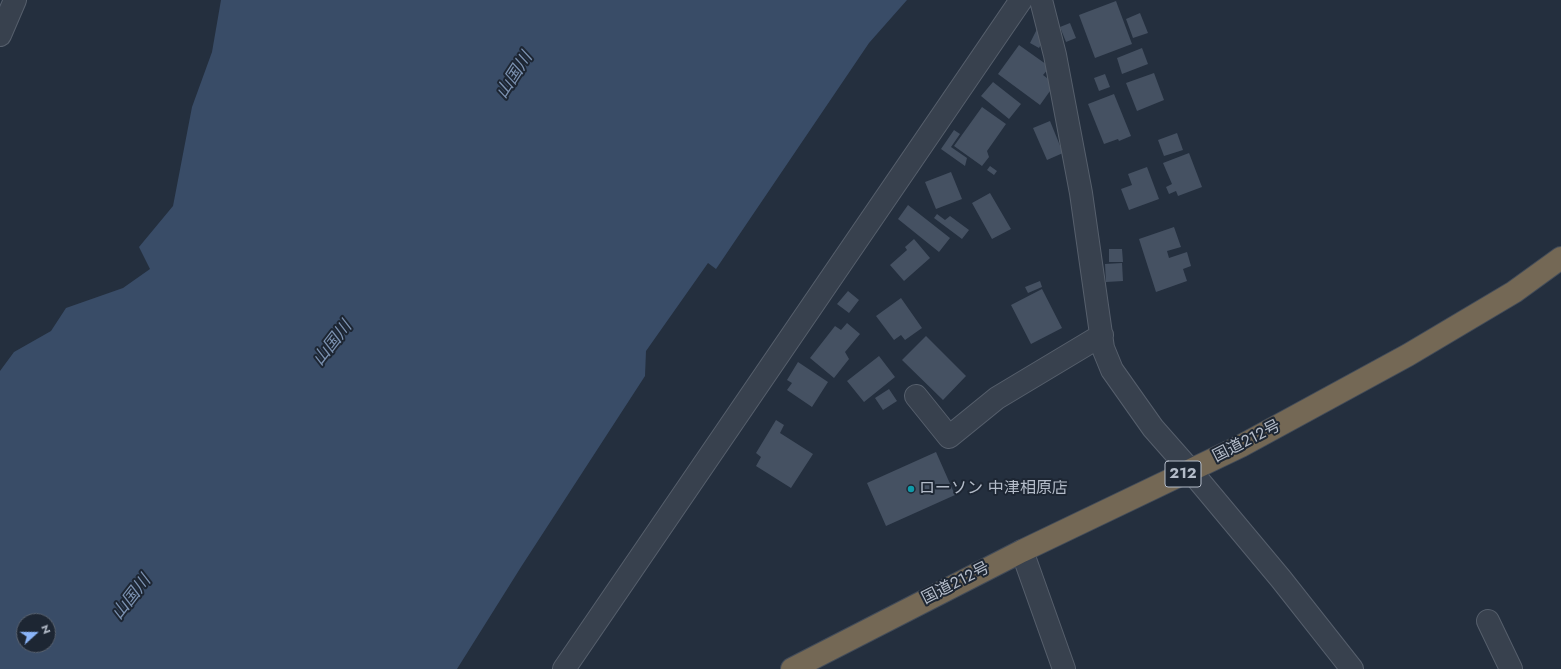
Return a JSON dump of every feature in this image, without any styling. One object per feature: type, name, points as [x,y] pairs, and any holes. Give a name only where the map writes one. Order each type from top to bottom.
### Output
[{"type":"highway","name":"国道212号","points":[[792,669],[1022,551],[1241,446],[1408,355],[1514,292],[1561,258]]},
{"type":"street","points":[[0,35],[16,0]]},
{"type":"street","points":[[564,669],[1021,0]]},
{"type":"street","points":[[1041,0],[1055,55],[1081,193],[1104,348],[1112,370],[1153,428],[1281,579],[1352,669]]},
{"type":"street","points":[[916,396],[950,437],[996,398],[1102,335]]},
{"type":"street","points":[[1022,551],[1064,669]]},
{"type":"street","points":[[1488,621],[1512,669]]},
{"type":"water","name":"山国川","points":[[221,0],[907,0],[869,43],[716,269],[708,263],[646,351],[645,376],[521,567],[457,669],[0,669],[0,371],[14,352],[51,331],[66,308],[123,288],[150,269],[139,247],[173,206],[192,107],[212,52]]},
{"type":"building","points":[[1116,1],[1132,44],[1095,58],[1079,15]]},
{"type":"building","points":[[1140,13],[1148,33],[1133,38],[1126,19]]},
{"type":"building","points":[[1070,23],[1076,38],[1066,42],[1060,27]]},
{"type":"building","points":[[1037,29],[1047,34],[1039,48],[1030,43]]},
{"type":"building","points":[[1019,45],[1050,67],[1043,75],[1055,84],[1040,105],[998,74]]},
{"type":"building","points":[[1142,48],[1148,64],[1122,74],[1117,58]]},
{"type":"building","points":[[1154,73],[1164,100],[1137,111],[1126,83]]},
{"type":"building","points":[[1105,74],[1110,87],[1099,91],[1094,78]]},
{"type":"building","points":[[993,82],[1021,104],[1009,119],[981,96]]},
{"type":"building","points":[[1114,94],[1131,136],[1119,141],[1118,139],[1104,144],[1088,104]]},
{"type":"building","points":[[982,107],[1006,124],[987,151],[989,157],[982,166],[954,146]]},
{"type":"building","points":[[1050,121],[1063,153],[1047,160],[1033,128]]},
{"type":"building","points":[[954,130],[960,134],[951,147],[967,158],[965,166],[941,149]]},
{"type":"building","points":[[1177,133],[1183,150],[1164,156],[1158,140]]},
{"type":"building","points":[[1189,153],[1202,187],[1178,196],[1176,191],[1169,194],[1166,187],[1172,184],[1163,163]]},
{"type":"building","points":[[990,166],[997,171],[994,175],[987,170]]},
{"type":"building","points":[[1147,167],[1159,199],[1129,210],[1121,189],[1132,185],[1128,174]]},
{"type":"building","points":[[951,172],[962,199],[936,209],[925,182]]},
{"type":"building","points":[[990,193],[1011,229],[992,239],[972,203]]},
{"type":"building","points":[[908,205],[950,238],[939,252],[898,219]]},
{"type":"building","points":[[937,214],[945,220],[950,216],[969,230],[962,239],[934,218]]},
{"type":"building","points":[[1174,227],[1181,247],[1167,251],[1169,258],[1187,252],[1191,266],[1183,269],[1187,281],[1156,292],[1139,239]]},
{"type":"building","points":[[914,239],[930,258],[904,281],[890,265],[907,250],[905,247]]},
{"type":"building","points":[[1109,249],[1122,249],[1123,262],[1109,262]]},
{"type":"building","points":[[1122,263],[1123,281],[1106,282],[1105,264]]},
{"type":"building","points":[[1040,281],[1042,287],[1028,293],[1025,287]]},
{"type":"building","points":[[1042,289],[1062,328],[1031,344],[1011,305]]},
{"type":"building","points":[[848,291],[859,300],[849,313],[837,304]]},
{"type":"building","points":[[901,298],[922,328],[905,340],[901,335],[894,340],[876,316]]},
{"type":"building","points":[[847,323],[860,334],[845,352],[849,359],[834,378],[810,358],[835,326],[841,330]]},
{"type":"building","points":[[926,336],[966,376],[943,400],[902,360]]},
{"type":"building","points":[[879,356],[895,377],[864,402],[847,381]]},
{"type":"building","points":[[798,362],[828,382],[812,407],[787,390],[792,383],[787,380]]},
{"type":"building","points":[[889,389],[897,401],[883,410],[875,398]]},
{"type":"building","points":[[776,420],[784,425],[780,433],[813,454],[791,488],[756,466],[761,457],[756,453]]},
{"type":"building","name":"ローソン 中津相原店","points":[[936,452],[955,495],[886,526],[867,483]]},
{"type":"place","name":"ローソン 中津相原店","points":[[911,489]]}]
